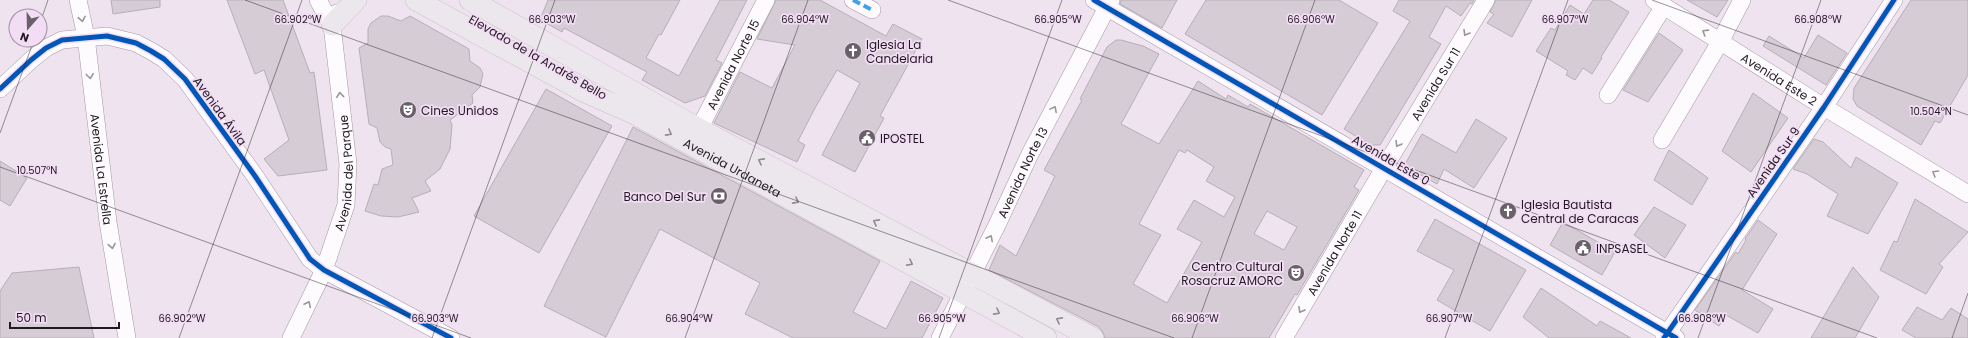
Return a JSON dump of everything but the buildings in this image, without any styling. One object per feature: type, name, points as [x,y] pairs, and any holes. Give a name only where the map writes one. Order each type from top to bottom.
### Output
[{"type":"main road","points":[[332,25],[356,0]]},
{"type":"main road","name":"Avenida Urdaneta","points":[[416,0],[585,92],[639,105],[699,128],[1093,338]]},
{"type":"main road","name":"Elevado de la Andrés Bello","points":[[440,0],[552,56],[639,105]]},
{"type":"main road","name":"Elevado de la Andrés Bello","points":[[470,0],[552,56]]},
{"type":"main road","name":"Avenida Urdaneta","points":[[639,105],[963,293],[1046,338]]},
{"type":"street","name":"Avenida La Estrella","points":[[78,0],[86,37],[108,222],[127,338]]},
{"type":"street","points":[[318,0],[332,25]]},
{"type":"street","name":"Avenida del Parque","points":[[291,338],[324,270],[346,205],[348,164],[332,25],[342,0]]},
{"type":"street","name":"Avenida Urdaneta","points":[[490,0],[600,64],[639,105]]},
{"type":"street","name":"Avenida Norte 15","points":[[699,128],[766,0]]},
{"type":"street","points":[[853,0],[872,10]]},
{"type":"street","name":"Avenida Sur 11","points":[[1384,168],[1486,0]]},
{"type":"street","points":[[1662,140],[1720,42],[1742,0]]},
{"type":"street","name":"Avenida Sur 9","points":[[1669,336],[1824,107],[1894,0]]},
{"type":"street","name":"Avenida Este 0","points":[[1104,2],[1669,336]]},
{"type":"street","name":"Avenida Norte 13","points":[[940,338],[1104,2]]},
{"type":"street","points":[[1608,95],[1659,3]]},
{"type":"street","name":"Avenida Este 2","points":[[1659,3],[1824,107],[1968,194]]},
{"type":"street","name":"Avenida Ávila","points":[[0,89],[46,48],[62,40],[107,36],[136,43],[164,59],[185,79],[255,176],[310,259],[324,270],[450,338]]},
{"type":"street","name":"Avenida Norte 11","points":[[1284,338],[1384,168]]},
{"type":"marked path","points":[[853,0],[872,10]]},
{"type":"cycle path","points":[[1094,0],[1676,338]]},
{"type":"cycle path","points":[[1664,338],[1824,107],[1894,0]]},
{"type":"cycle path","points":[[0,89],[46,48],[62,40],[107,36],[136,43],[151,51],[164,59],[185,79],[255,176],[310,259],[324,270],[451,338]]},
{"type":"place","name":"Iglesia La Candelaria","points":[[853,51]]},
{"type":"place","name":"Cines Unidos","points":[[408,110]]},
{"type":"place","name":"IPOSTEL","points":[[867,138]]},
{"type":"place","name":"Banco Del Sur","points":[[719,196]]},
{"type":"place","name":"Iglesia Bautista Central de Caracas","points":[[1508,211]]},
{"type":"place","name":"INPSASEL","points":[[1583,248]]},
{"type":"place","name":"Centro Cultural Rosacruz AMORC","points":[[1296,273]]}]
